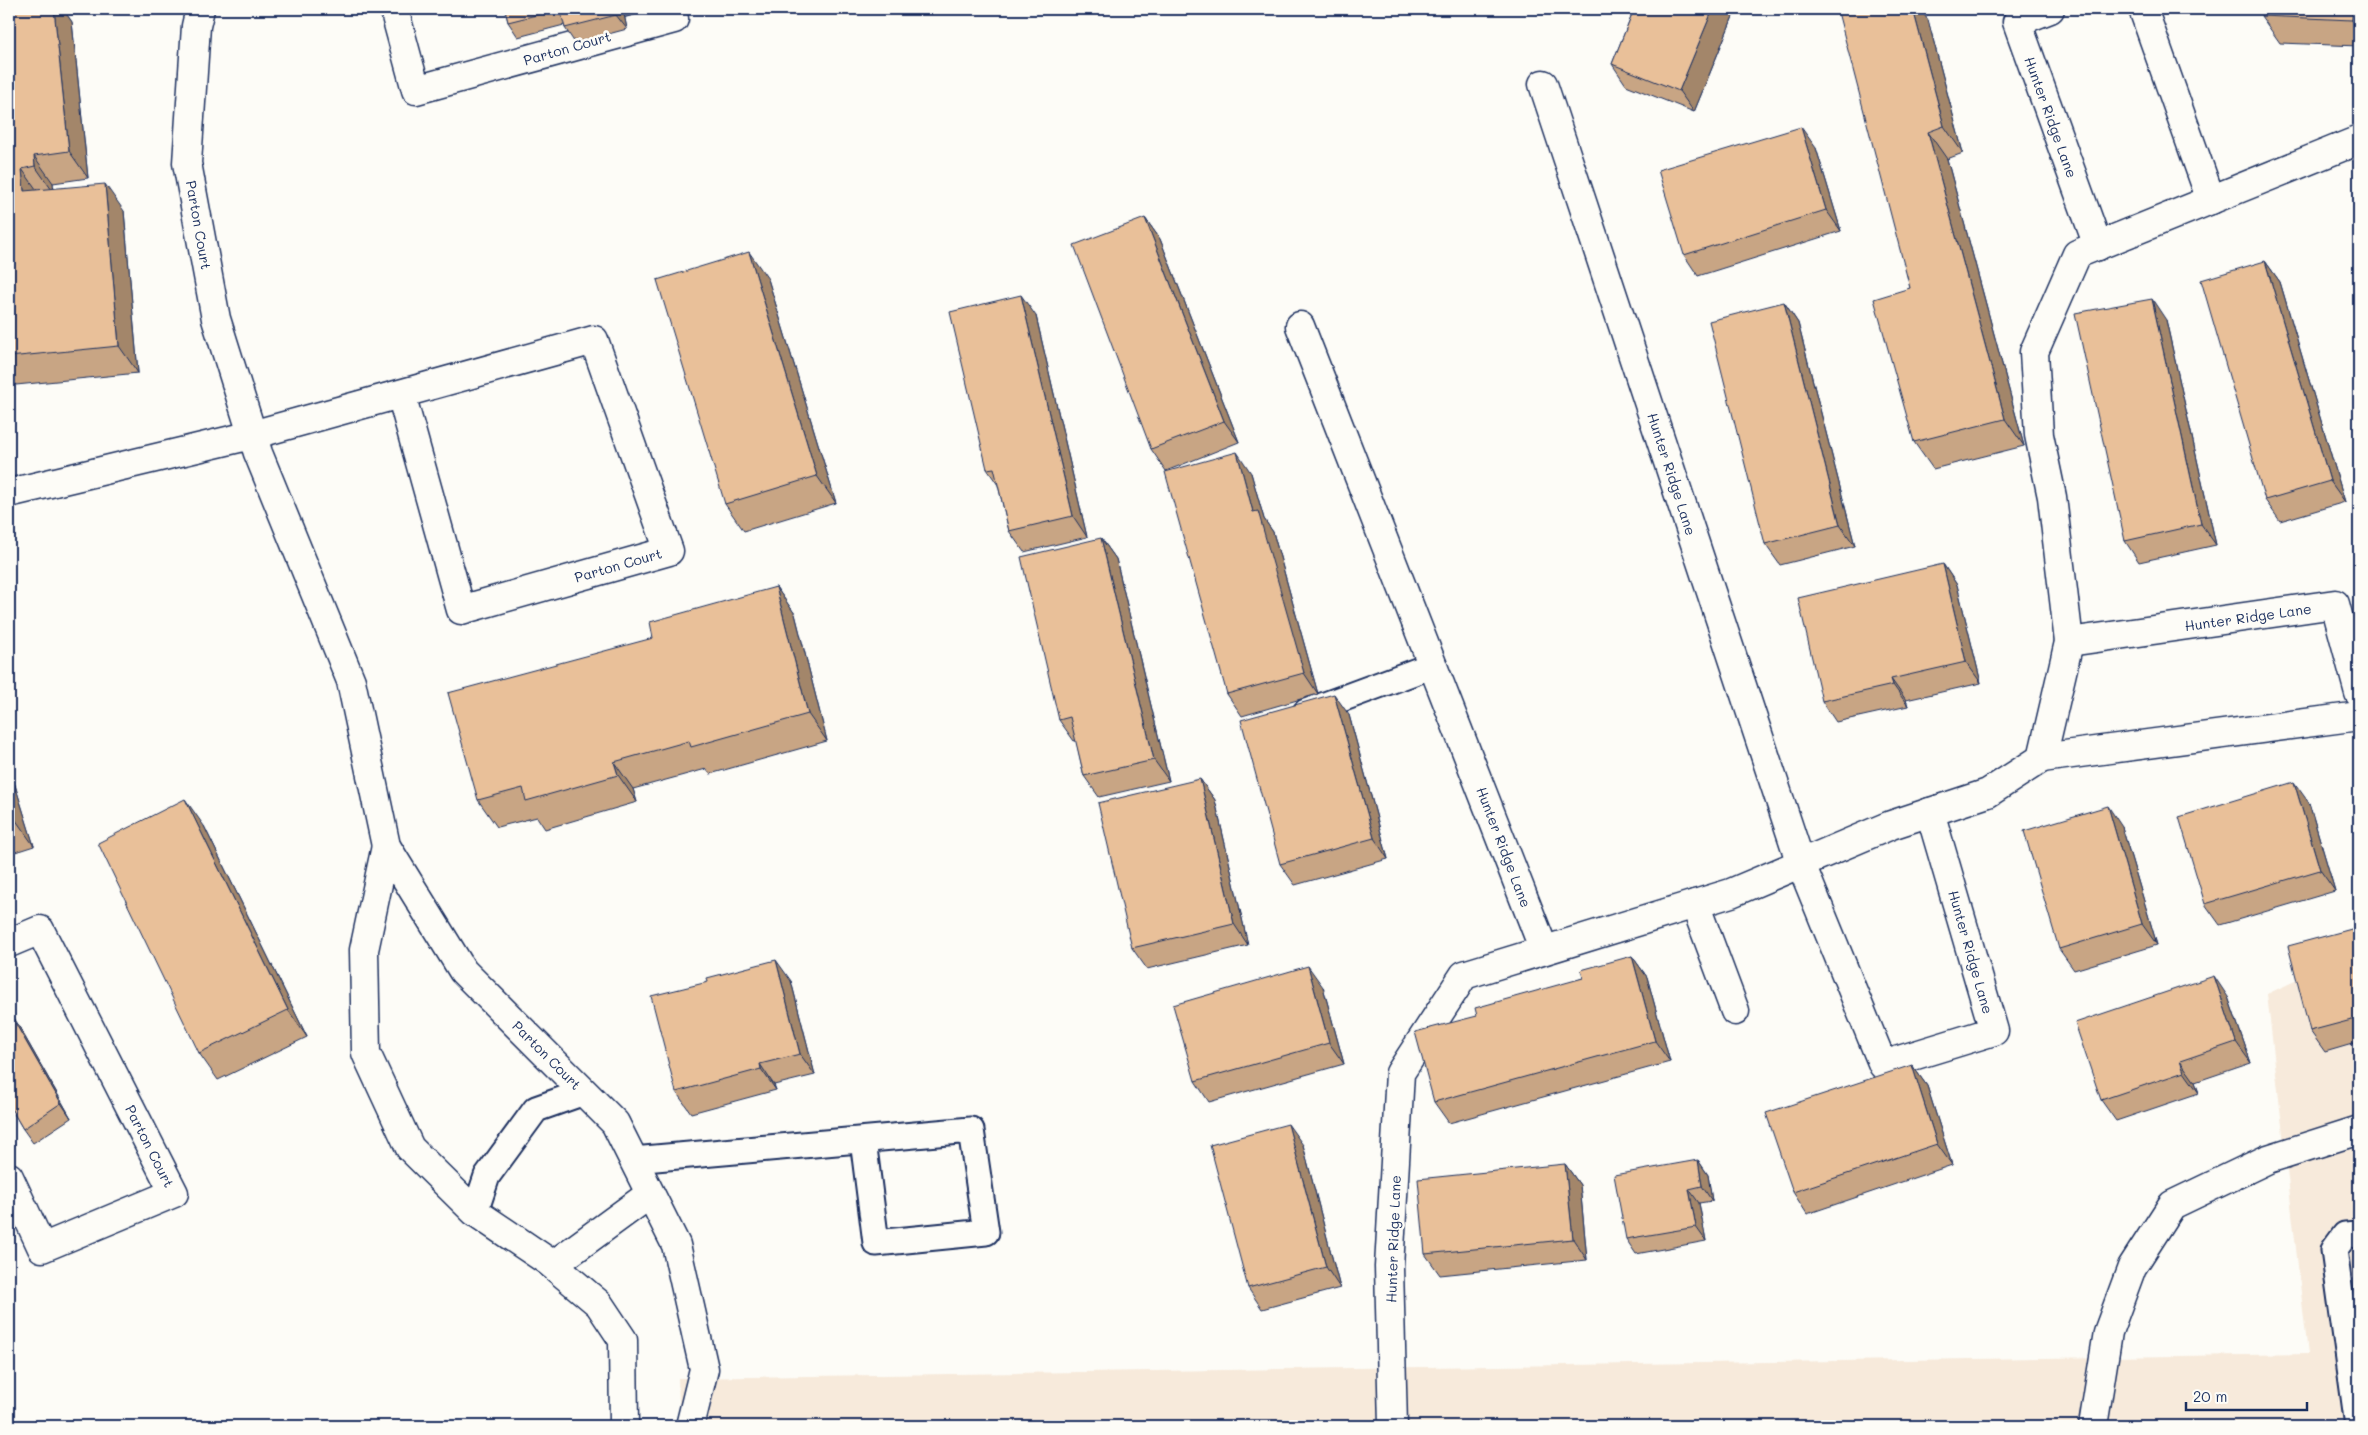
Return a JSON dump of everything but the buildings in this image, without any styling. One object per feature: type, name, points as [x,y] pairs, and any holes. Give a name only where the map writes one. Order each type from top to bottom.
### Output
[{"type":"street","name":"Parton Court","points":[[200,9],[196,26],[187,164],[216,319],[252,436],[351,681],[386,846],[463,971],[615,1123],[676,1245],[704,1369],[690,1426]]},
{"type":"street","name":"Parton Court","points":[[394,9],[416,90],[674,18],[671,9]]},
{"type":"street","name":"Hunter Ridge Lane","points":[[2050,9],[2017,22],[2098,246]]},
{"type":"street","points":[[2143,9],[2211,200]]},
{"type":"street","name":"Hunter Ridge Lane","points":[[1543,84],[1801,864],[1883,1065],[1994,1031],[1930,812]]},
{"type":"street","points":[[2042,758],[2069,642],[2052,497],[2039,435],[2034,352],[2077,254],[2359,140]]},
{"type":"street","name":"Hunter Ridge Lane","points":[[1300,326],[1544,950]]},
{"type":"street","name":"Parton Court","points":[[9,492],[252,436],[401,394],[594,340],[669,551],[461,610],[401,394]]},
{"type":"street","name":"Hunter Ridge Lane","points":[[2069,642],[2335,604],[2359,693]]},
{"type":"street","name":"Hunter Ridge Lane","points":[[1393,1426],[1389,1267],[1400,1073],[1464,975],[1730,893],[1891,825],[1988,794],[2042,758],[2359,716]]},
{"type":"street","name":"Parton Court","points":[[386,846],[364,950],[366,1053],[410,1148],[475,1212],[554,1265],[599,1304],[623,1340],[624,1426]]},
{"type":"street","points":[[1695,904],[1735,1011]]},
{"type":"street","name":"Parton Court","points":[[9,943],[40,930],[174,1193],[42,1248],[9,1177]]},
{"type":"street","points":[[2093,1426],[2112,1323],[2132,1267],[2172,1205],[2268,1159],[2359,1130]]},
{"type":"street","points":[[554,1265],[650,1194]]},
{"type":"lane","points":[[1283,720],[1433,665]]},
{"type":"lane","points":[[475,1212],[487,1176],[536,1109],[584,1092]]},
{"type":"lane","points":[[634,1160],[971,1130],[986,1232],[876,1243],[863,1140]]},
{"type":"lane","points":[[2358,1426],[2334,1250],[2345,1235],[2359,1234]]},
{"type":"shaded area","points":[[2359,951],[2359,1426],[680,1426],[678,1378],[2308,1354],[2267,994]]}]
